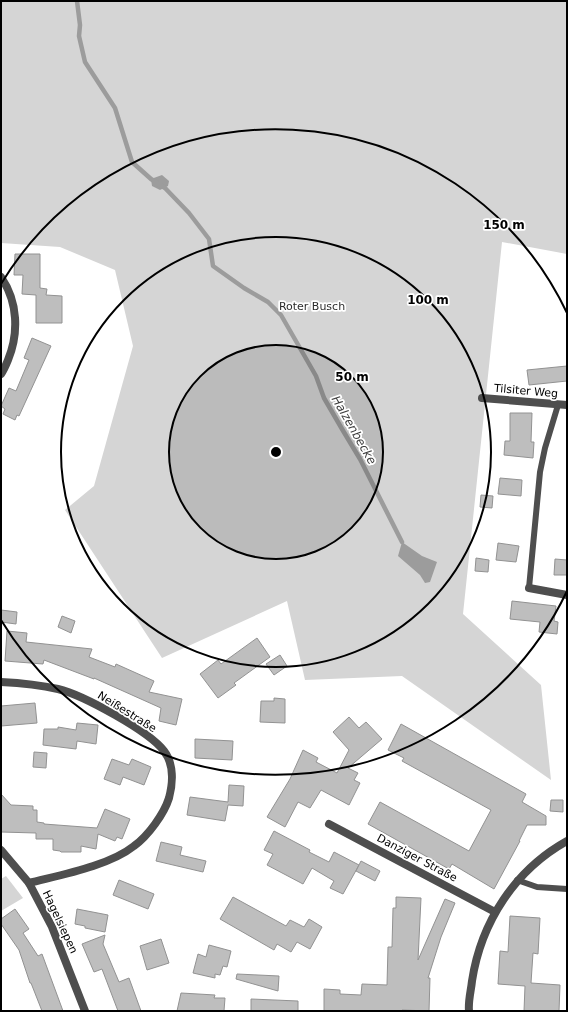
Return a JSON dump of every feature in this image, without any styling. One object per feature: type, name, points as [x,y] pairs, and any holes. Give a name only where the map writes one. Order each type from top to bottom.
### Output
[{"type":"street","points":[[1,277],[14,306],[16,327],[12,349],[1,374]]},
{"type":"street","name":"Tilsiter Weg","points":[[482,398],[567,405]]},
{"type":"street","points":[[529,588],[567,595]]},
{"type":"street","name":"Neißestraße","points":[[1,682],[59,690],[84,699],[112,713],[156,743],[165,752],[171,768],[172,786],[166,806],[154,826],[135,846],[119,855],[84,869],[29,883]]},
{"type":"street","name":"Danziger Straße","points":[[329,824],[495,912]]},
{"type":"street","points":[[469,1011],[474,967],[482,940],[495,912],[517,880],[550,851],[567,841]]},
{"type":"street","name":"Hagelsiepen","points":[[1,850],[29,883],[52,927],[85,1011]]},
{"type":"lane","points":[[529,588],[540,472],[545,448],[558,405]]},
{"type":"lane","points":[[517,880],[537,887],[567,889]]},
{"type":"green space","name":"Roter Busch","points":[[1,1],[567,1],[567,254],[502,242],[463,614],[541,685],[551,780],[402,676],[305,680],[287,601],[162,658],[65,510],[94,486],[133,346],[115,270],[60,247],[1,243]]},
{"type":"green space","points":[[6,876],[23,898],[1,911],[1,879]]},
{"type":"shaded area","points":[[162,175],[169,181],[168,186],[160,190],[152,186],[151,179]]},
{"type":"shaded area","points":[[402,542],[422,556],[437,562],[430,582],[425,583],[420,575],[398,556]]},
{"type":"building","points":[[15,254],[40,254],[40,288],[47,289],[46,295],[62,296],[62,323],[36,323],[36,295],[22,294],[23,275],[14,275]]},
{"type":"building","points":[[32,338],[51,346],[19,416],[17,415],[15,420],[3,414],[5,409],[1,406],[9,388],[16,391],[29,360],[24,358]]},
{"type":"building","points":[[567,366],[567,381],[529,385],[527,370]]},
{"type":"building","points":[[510,413],[532,413],[531,442],[534,442],[533,458],[504,455],[505,441],[510,441]]},
{"type":"building","points":[[500,478],[522,480],[521,496],[498,494]]},
{"type":"building","points":[[481,495],[493,496],[492,508],[480,507]]},
{"type":"building","points":[[498,543],[519,546],[516,562],[496,560]]},
{"type":"building","points":[[476,558],[489,560],[488,572],[475,571]]},
{"type":"building","points":[[555,559],[567,560],[567,575],[554,575]]},
{"type":"building","points":[[512,601],[556,606],[554,621],[558,622],[557,634],[539,632],[540,622],[510,619]]},
{"type":"building","points":[[1,610],[17,612],[16,624],[1,622]]},
{"type":"building","points":[[62,616],[75,621],[71,633],[58,627]]},
{"type":"building","points":[[7,631],[27,633],[26,642],[92,649],[89,657],[115,667],[116,664],[154,681],[149,692],[182,699],[176,725],[159,721],[161,708],[94,678],[44,660],[43,664],[5,661]]},
{"type":"building","points":[[257,638],[270,657],[234,683],[236,685],[218,698],[200,674],[218,660],[221,664]]},
{"type":"building","points":[[280,655],[287,666],[274,675],[266,664]]},
{"type":"building","points":[[274,698],[285,699],[285,723],[260,722],[261,701],[274,701]]},
{"type":"building","points":[[35,703],[37,723],[1,726],[1,706]]},
{"type":"building","points":[[349,717],[359,728],[366,722],[382,739],[348,768],[358,773],[354,780],[360,783],[349,805],[321,790],[310,808],[298,802],[285,827],[267,817],[290,779],[303,750],[318,758],[316,762],[337,773],[349,750],[333,732]]},
{"type":"building","points":[[77,723],[98,725],[96,744],[77,741],[76,749],[43,745],[44,729],[58,729],[58,727],[76,730]]},
{"type":"building","points":[[401,724],[526,794],[522,802],[546,816],[546,825],[527,825],[494,889],[452,864],[449,869],[368,824],[380,802],[469,851],[491,810],[402,761],[404,758],[388,750]]},
{"type":"building","points":[[195,739],[233,741],[232,760],[195,758]]},
{"type":"building","points":[[34,752],[47,753],[46,768],[33,767]]},
{"type":"building","points":[[112,759],[129,765],[132,759],[151,767],[144,785],[123,777],[120,785],[104,779]]},
{"type":"building","points":[[229,785],[244,786],[243,806],[228,805],[225,821],[187,815],[190,797],[228,802]]},
{"type":"building","points":[[1,794],[11,805],[33,806],[33,810],[37,810],[37,822],[44,824],[97,828],[105,809],[130,819],[122,839],[117,837],[115,841],[98,834],[96,849],[81,846],[81,852],[61,852],[53,850],[53,839],[36,839],[36,833],[1,832]]},
{"type":"building","points":[[551,800],[563,800],[563,812],[550,811]]},
{"type":"building","points":[[274,831],[329,862],[334,852],[359,865],[343,894],[330,888],[334,881],[312,868],[303,884],[267,865],[273,854],[264,850]]},
{"type":"building","points":[[161,842],[182,847],[180,855],[206,861],[203,872],[156,861]]},
{"type":"building","points":[[361,861],[380,871],[375,881],[356,871]]},
{"type":"building","points":[[119,880],[154,894],[148,909],[113,895]]},
{"type":"building","points":[[233,897],[286,926],[290,920],[304,927],[309,919],[322,927],[310,949],[297,942],[291,952],[277,944],[274,950],[220,919]]},
{"type":"building","points":[[396,897],[421,898],[418,960],[445,899],[455,903],[441,937],[428,978],[430,978],[429,1011],[324,1011],[324,989],[340,990],[340,994],[361,995],[362,984],[387,985],[388,947],[392,947],[393,908],[396,908]]},
{"type":"building","points":[[15,909],[29,929],[23,933],[38,956],[42,954],[63,1011],[42,1011],[30,983],[19,950],[1,924],[1,919]]},
{"type":"building","points":[[77,909],[108,915],[105,932],[85,928],[85,926],[75,924]]},
{"type":"building","points":[[510,916],[540,918],[538,954],[533,953],[531,983],[560,985],[559,1011],[524,1011],[525,986],[498,984],[500,951],[508,952]]},
{"type":"building","points":[[105,935],[103,944],[119,982],[129,978],[141,1011],[118,1011],[102,969],[94,972],[82,944]]},
{"type":"building","points":[[161,939],[169,963],[147,970],[140,946]]},
{"type":"building","points":[[209,945],[231,951],[227,967],[223,966],[220,975],[215,974],[215,978],[193,973],[198,954],[206,957]]},
{"type":"building","points":[[237,974],[279,976],[278,991],[236,979]]},
{"type":"building","points":[[181,993],[215,995],[214,998],[225,998],[224,1011],[177,1011]]},
{"type":"building","points":[[251,999],[298,1001],[298,1011],[251,1011]]},
{"type":"waterway","name":"Halzenbecke","points":[[77,1],[80,25],[79,36],[85,62],[115,108],[132,162],[151,179],[165,188],[189,213],[209,239],[213,266],[244,288],[268,302],[281,315],[316,376],[324,398],[360,459],[402,542]]}]
